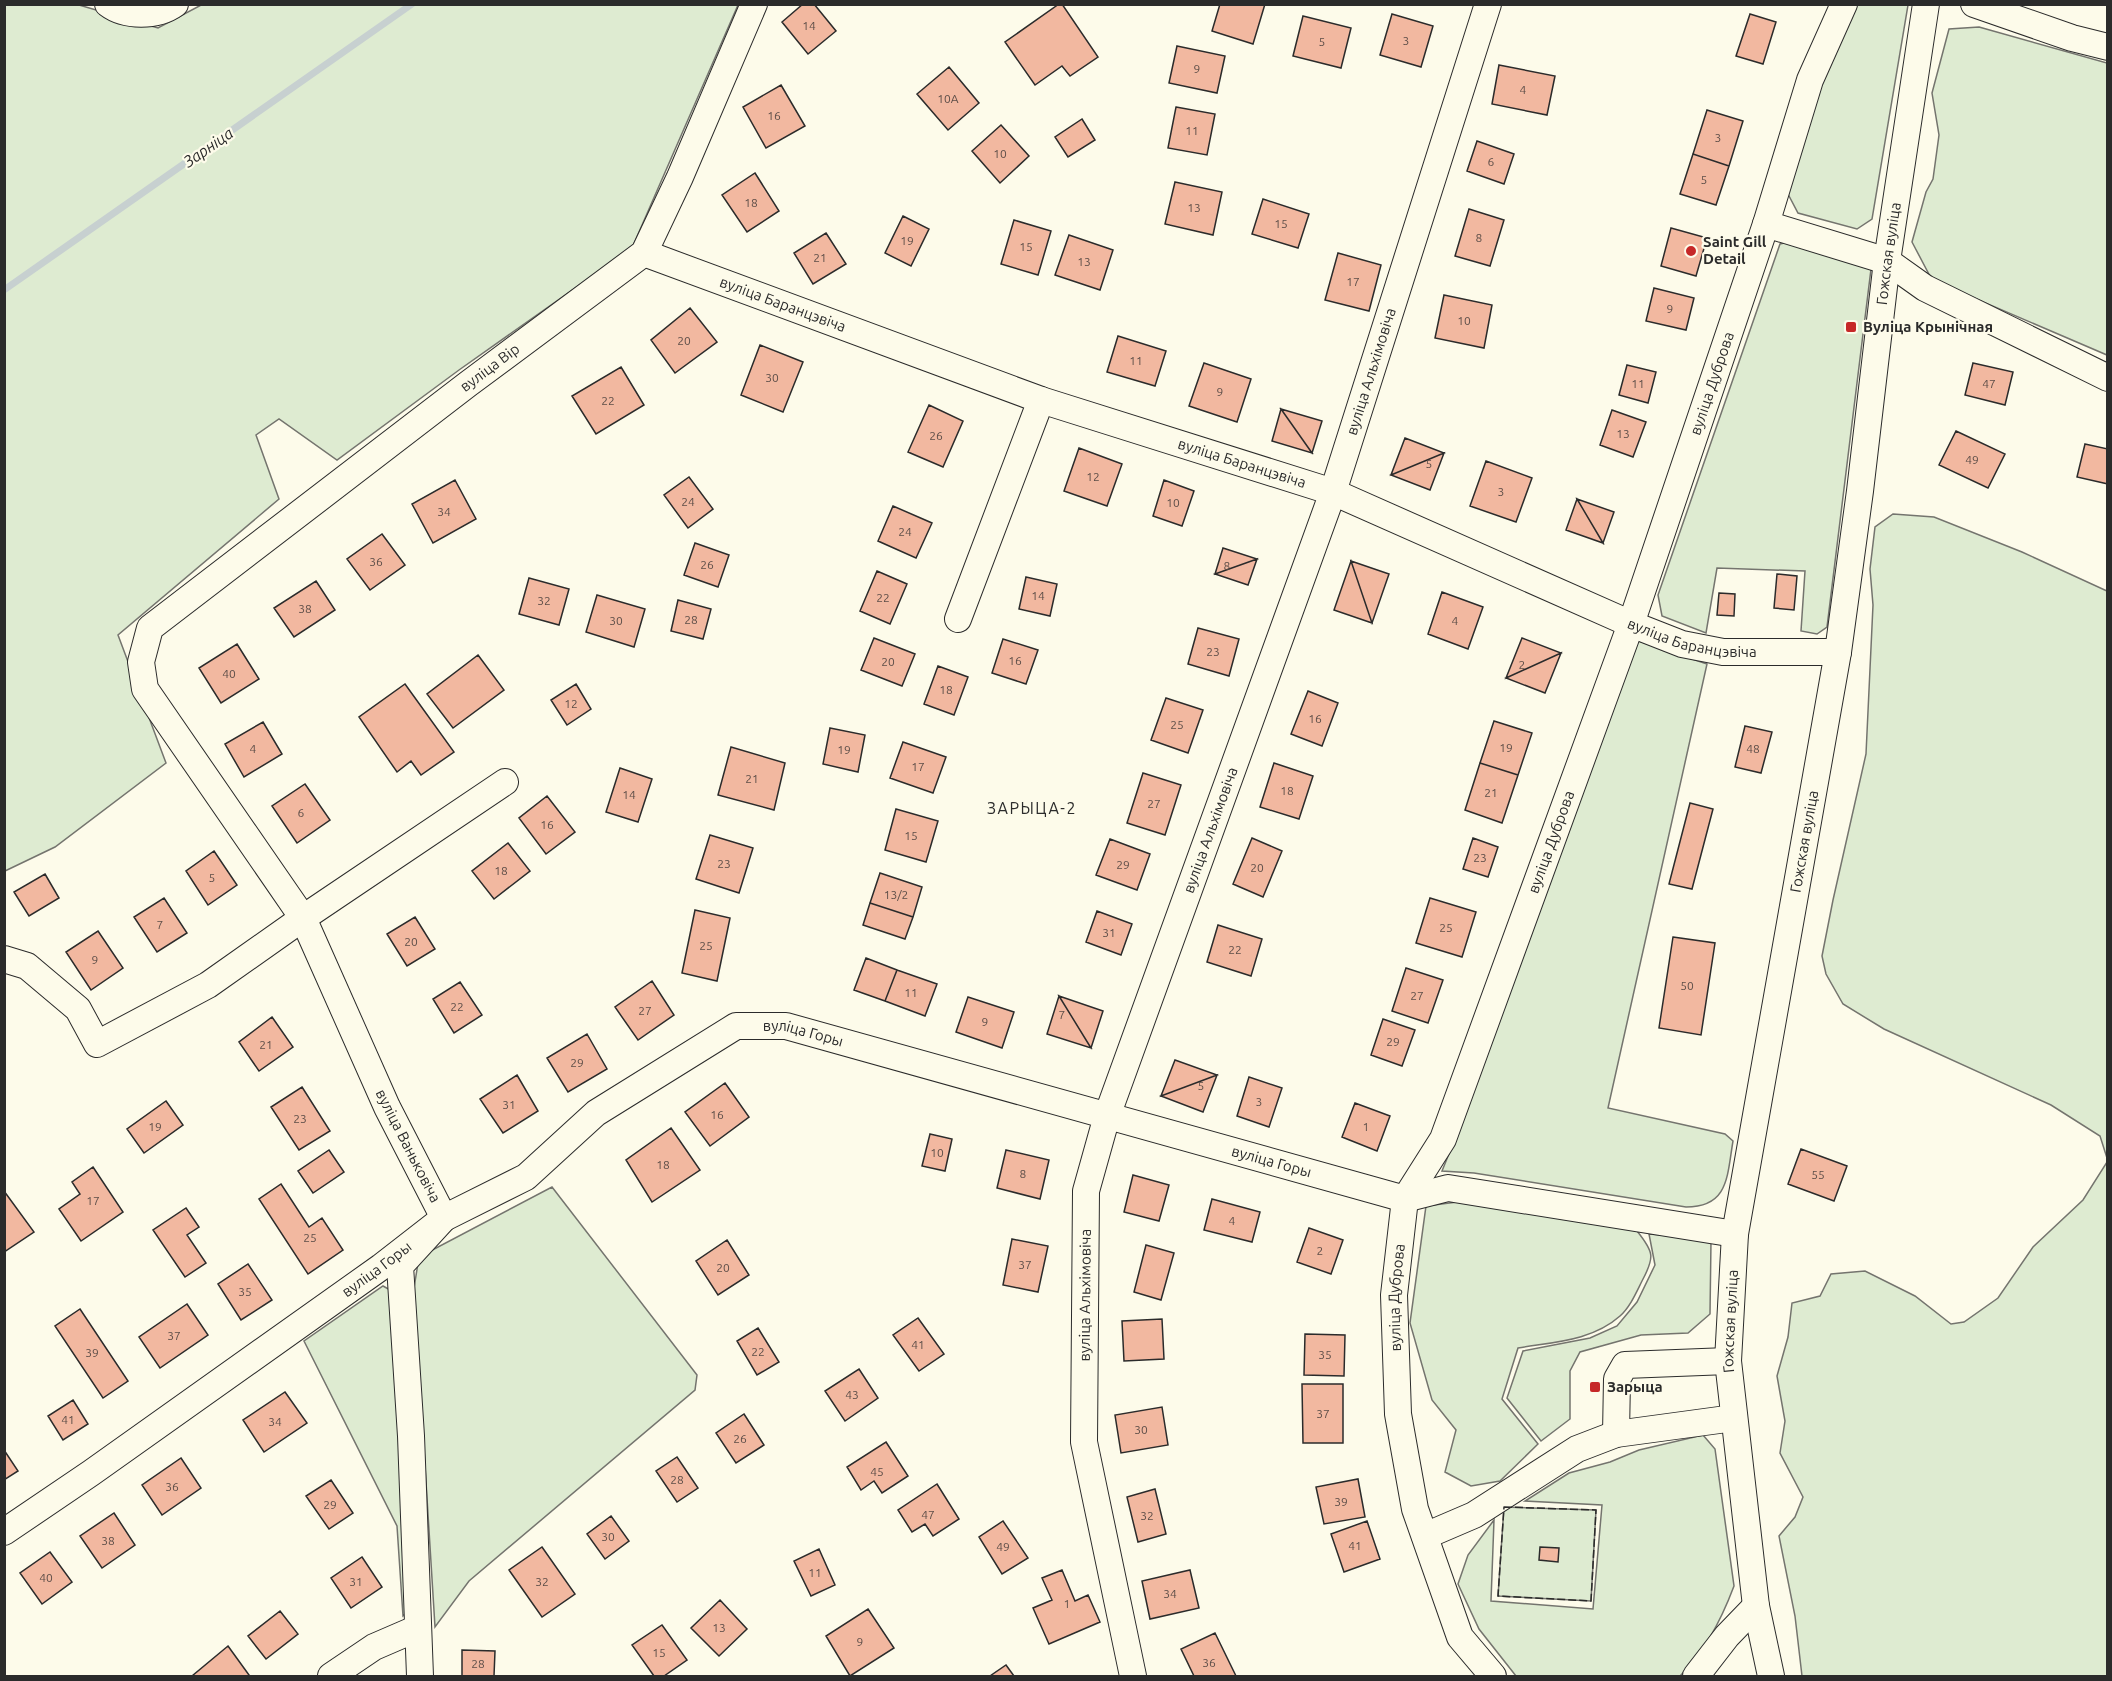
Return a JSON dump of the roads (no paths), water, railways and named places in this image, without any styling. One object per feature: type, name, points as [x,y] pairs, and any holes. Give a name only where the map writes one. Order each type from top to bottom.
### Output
[{"type":"street","points":[[108,4],[135,14],[167,9],[175,4]]},
{"type":"street","name":"вуліца Вір","points":[[141,662],[150,628],[468,384],[644,253],[680,177],[754,4]]},
{"type":"street","name":"вуліца Альхімовіча","points":[[1133,1677],[1084,1442],[1086,1191],[1107,1116],[1333,492],[1488,4]]},
{"type":"street","name":"вуліца Дуброва","points":[[1493,1677],[1460,1637],[1415,1509],[1398,1414],[1394,1295],[1405,1199],[1443,1139],[1631,624],[1766,224],[1810,80],[1844,4]]},
{"type":"street","name":"Гожская вуліца","points":[[1771,1677],[1756,1606],[1728,1361],[1735,1234],[1838,652],[1860,491],[1887,261],[1926,4]]},
{"type":"street","points":[[1974,4],[2072,38],[2108,47]]},
{"type":"street","points":[[1766,224],[1887,261],[1925,288],[2108,378]]},
{"type":"street","name":"вуліца Баранцэвіча","points":[[644,253],[1041,400],[1333,492],[1682,645],[1723,652],[1838,652]]},
{"type":"street","points":[[958,619],[1041,400]]},
{"type":"street","name":"вуліца Ваньковіча","points":[[141,662],[145,689],[303,918],[387,1107],[444,1218],[400,1266],[411,1436],[420,1677]]},
{"type":"street","points":[[4,959],[27,966],[78,1009],[97,1044],[208,985],[505,782]]},
{"type":"street","name":"вуліца Горы","points":[[4,1532],[362,1281],[444,1218],[526,1177],[596,1113],[736,1026],[786,1026],[1405,1199],[1448,1188],[1735,1234]]},
{"type":"street","points":[[1616,1434],[1617,1379],[1625,1365],[1728,1361]]},
{"type":"street","points":[[1425,1536],[1474,1515],[1577,1449],[1616,1434],[1734,1418]]},
{"type":"street","points":[[1696,1677],[1727,1636],[1756,1606]]},
{"type":"street","points":[[331,1677],[374,1647],[418,1628]]},
{"type":"waterway","name":"Зарніца","points":[[4,290],[412,4]]},
{"type":"place","name":"Saint Gill Detail","points":[[1691,251]]},
{"type":"place","name":"Вуліца Крынічная","points":[[1851,327]]},
{"type":"place","name":"Зарыца","points":[[1595,1387]]},
{"type":"district","name":"ЗАРЫЦА-2","points":[[1032,808]]}]
